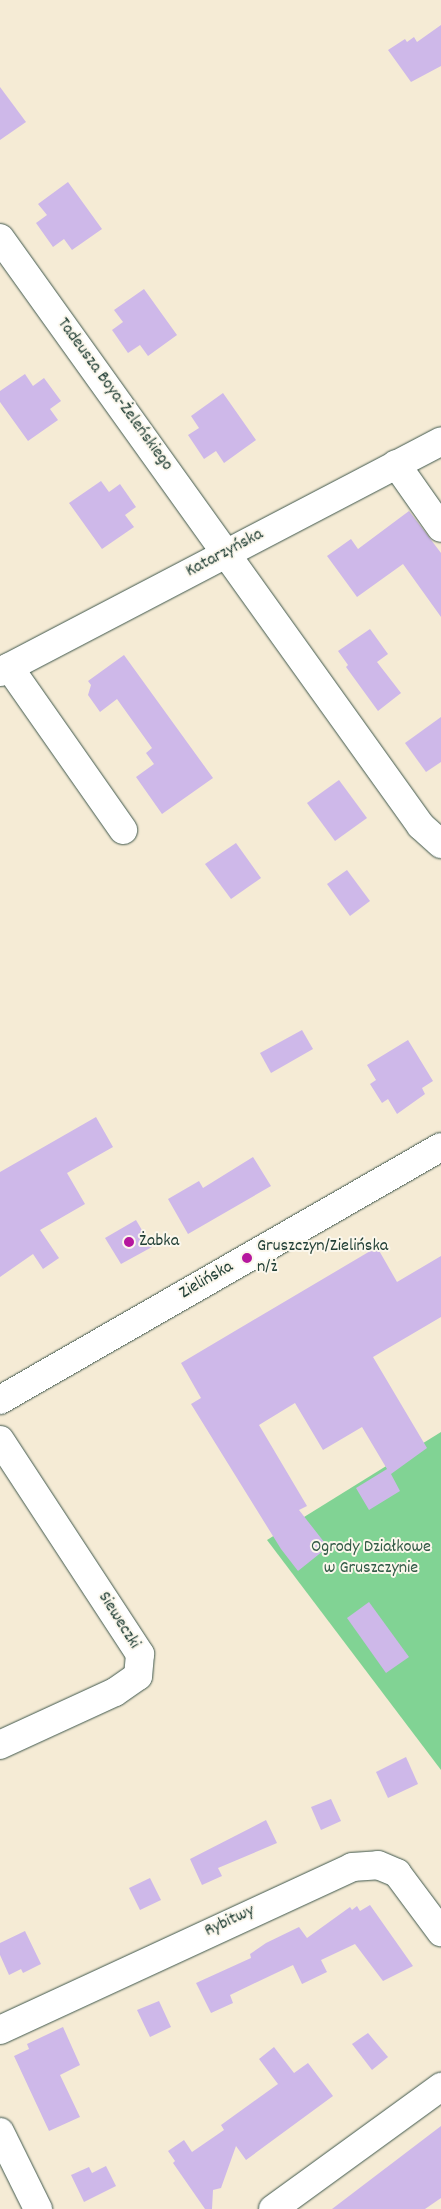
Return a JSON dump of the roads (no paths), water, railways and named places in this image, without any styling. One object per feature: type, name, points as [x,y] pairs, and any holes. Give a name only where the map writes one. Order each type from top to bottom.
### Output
[{"type":"street","name":"Tadeusza Boya-Żeleńskiego","points":[[0,238],[228,553],[420,826],[441,844]]},
{"type":"street","name":"Katarzyńska","points":[[123,830],[5,670],[441,441]]},
{"type":"street","points":[[396,464],[441,528]]},
{"type":"street","name":"Zielińska","points":[[0,1400],[441,1147]]},
{"type":"street","name":"Sieweczki","points":[[0,1440],[132,1641],[140,1654],[140,1666],[138,1676],[114,1692],[0,1745]]},
{"type":"street","name":"Rybitwy","points":[[0,2030],[352,1867],[378,1865],[397,1873],[441,1932]]},
{"type":"street","points":[[273,2209],[441,2087]]},
{"type":"street","points":[[0,2132],[38,2209]]},
{"type":"place","name":"Żabka","points":[[129,1242]]},
{"type":"place","name":"Gruszczyn/Zielińska n/ż","points":[[247,1258]]},
{"type":"park label","name":"Ogrody Działkowe w Gruszczynie","points":[[371,1559]]}]
